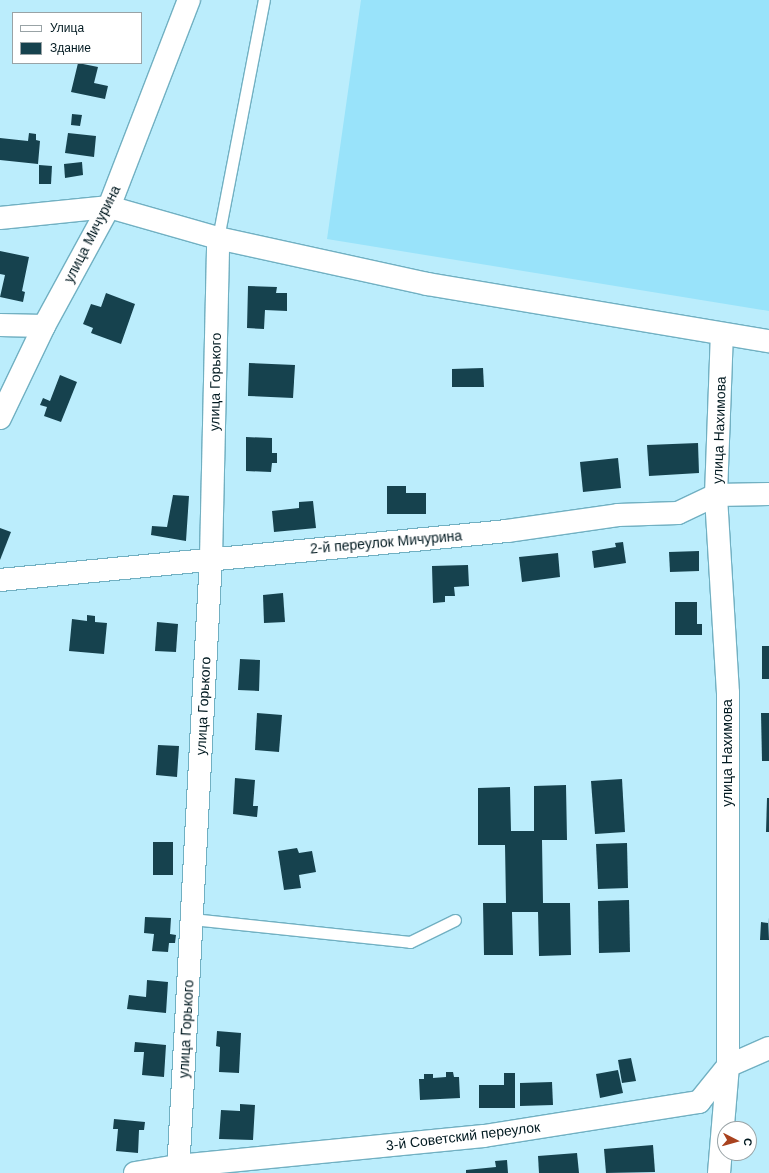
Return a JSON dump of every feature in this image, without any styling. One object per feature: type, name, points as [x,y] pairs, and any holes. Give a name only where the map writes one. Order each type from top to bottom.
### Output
[{"type":"street","name":"улица Мичурина","points":[[0,418],[44,326],[109,207],[189,0]]},
{"type":"street","points":[[0,218],[109,207],[218,238],[427,284],[769,341]]},
{"type":"street","name":"улица Горького","points":[[178,1169],[211,558],[218,238]]},
{"type":"street","points":[[0,325],[44,326]]},
{"type":"street","name":"улица Нахимова","points":[[719,1173],[728,1066],[728,693],[716,495],[722,334]]},
{"type":"street","name":"2-й переулок Мичурина","points":[[0,580],[211,558],[507,531],[618,515],[678,513],[716,495],[769,494]]},
{"type":"street","name":"3-й Советский переулок","points":[[135,1173],[484,1136],[699,1102],[728,1066],[769,1048]]},
{"type":"lane","points":[[218,238],[264,0]]},
{"type":"lane","points":[[192,919],[410,942],[455,920]]},
{"type":"shaded area","points":[[361,0],[769,0],[769,311],[327,239]]},
{"type":"building","points":[[78,64],[98,67],[94,83],[108,86],[105,99],[71,92]]},
{"type":"building","points":[[72,114],[82,115],[80,126],[71,125]]},
{"type":"building","points":[[29,133],[36,134],[36,140],[40,141],[38,164],[0,160],[0,138],[28,141]]},
{"type":"building","points":[[68,133],[96,136],[94,157],[65,153]]},
{"type":"building","points":[[82,162],[83,175],[65,178],[64,164]]},
{"type":"building","points":[[39,165],[52,166],[51,184],[39,184]]},
{"type":"building","points":[[0,251],[29,257],[22,291],[25,292],[23,302],[0,297],[5,275],[0,274]]},
{"type":"building","points":[[248,286],[277,287],[276,293],[287,293],[287,311],[265,310],[264,329],[247,328]]},
{"type":"building","points":[[106,293],[135,304],[121,344],[91,333],[93,328],[83,324],[91,304],[101,307]]},
{"type":"building","points":[[249,363],[295,365],[293,398],[248,396]]},
{"type":"building","points":[[483,368],[484,387],[452,387],[452,369]]},
{"type":"building","points":[[60,375],[77,382],[61,422],[44,416],[47,407],[40,405],[43,398],[50,401]]},
{"type":"building","points":[[246,437],[272,438],[272,453],[277,453],[277,463],[272,463],[271,472],[246,471]]},
{"type":"building","points":[[698,443],[699,473],[649,476],[647,445]]},
{"type":"building","points":[[618,458],[621,488],[583,492],[580,462]]},
{"type":"building","points":[[387,486],[406,486],[406,493],[426,493],[426,514],[387,514]]},
{"type":"building","points":[[173,495],[189,496],[186,541],[151,535],[152,526],[167,527]]},
{"type":"building","points":[[313,501],[316,528],[274,532],[272,511],[299,508],[299,502]]},
{"type":"building","points":[[0,528],[11,532],[0,560]]},
{"type":"building","points":[[623,542],[626,563],[594,568],[592,551],[616,547],[615,543]]},
{"type":"building","points":[[699,551],[699,571],[670,572],[669,552]]},
{"type":"building","points":[[558,553],[560,577],[522,582],[519,557]]},
{"type":"building","points":[[468,565],[469,586],[454,587],[455,596],[445,596],[445,602],[433,603],[432,566]]},
{"type":"building","points":[[283,593],[285,622],[264,623],[263,595]]},
{"type":"building","points":[[675,602],[697,602],[697,624],[702,624],[702,635],[675,635]]},
{"type":"building","points":[[87,615],[95,616],[95,622],[107,623],[104,654],[69,651],[72,619],[87,621]]},
{"type":"building","points":[[157,622],[178,624],[176,652],[155,651]]},
{"type":"building","points":[[762,646],[769,646],[769,679],[762,679]]},
{"type":"building","points":[[240,659],[260,660],[259,691],[238,690]]},
{"type":"building","points":[[257,713],[282,715],[279,752],[255,750]]},
{"type":"building","points":[[761,713],[769,713],[769,761],[762,761]]},
{"type":"building","points":[[158,745],[179,746],[177,777],[156,775]]},
{"type":"building","points":[[235,778],[255,780],[253,806],[258,806],[257,817],[233,814]]},
{"type":"building","points":[[622,779],[625,832],[595,834],[591,781]]},
{"type":"building","points":[[566,785],[567,840],[542,840],[543,903],[570,903],[571,955],[539,956],[538,912],[512,912],[513,955],[484,955],[483,903],[506,903],[505,845],[478,845],[478,788],[510,787],[511,831],[534,831],[534,786]]},
{"type":"building","points":[[767,798],[769,798],[769,832],[766,832]]},
{"type":"building","points":[[153,842],[173,842],[173,875],[153,875]]},
{"type":"building","points":[[627,843],[628,888],[598,889],[596,844]]},
{"type":"building","points":[[297,848],[299,853],[312,851],[316,872],[299,875],[301,888],[284,890],[278,851]]},
{"type":"building","points":[[629,900],[630,952],[599,953],[598,901]]},
{"type":"building","points":[[145,917],[171,918],[170,934],[176,935],[175,943],[169,943],[168,952],[152,951],[154,934],[144,933]]},
{"type":"building","points":[[768,917],[769,940],[760,940],[761,922],[768,923]]},
{"type":"building","points":[[147,980],[168,982],[166,1013],[127,1009],[129,995],[146,997]]},
{"type":"building","points":[[217,1031],[241,1033],[239,1073],[219,1072],[220,1047],[216,1046]]},
{"type":"building","points":[[135,1042],[166,1045],[164,1077],[142,1075],[144,1052],[134,1052]]},
{"type":"building","points":[[631,1058],[636,1081],[622,1083],[618,1060]]},
{"type":"building","points":[[618,1070],[623,1093],[600,1098],[596,1074]]},
{"type":"building","points":[[446,1072],[453,1072],[454,1077],[459,1077],[460,1098],[420,1100],[419,1079],[424,1079],[424,1074],[433,1074],[433,1078],[446,1077]]},
{"type":"building","points":[[504,1073],[515,1073],[515,1108],[479,1108],[479,1085],[504,1085]]},
{"type":"building","points":[[552,1082],[553,1105],[520,1106],[520,1083]]},
{"type":"building","points":[[240,1104],[255,1105],[253,1140],[219,1139],[221,1110],[240,1111]]},
{"type":"building","points":[[114,1119],[145,1122],[144,1130],[139,1130],[138,1153],[116,1151],[118,1129],[113,1129]]},
{"type":"building","points":[[653,1145],[655,1172],[606,1173],[604,1149]]},
{"type":"building","points":[[577,1153],[579,1173],[539,1173],[538,1156]]},
{"type":"building","points":[[507,1160],[508,1173],[466,1173],[466,1170],[496,1167],[495,1161]]}]
